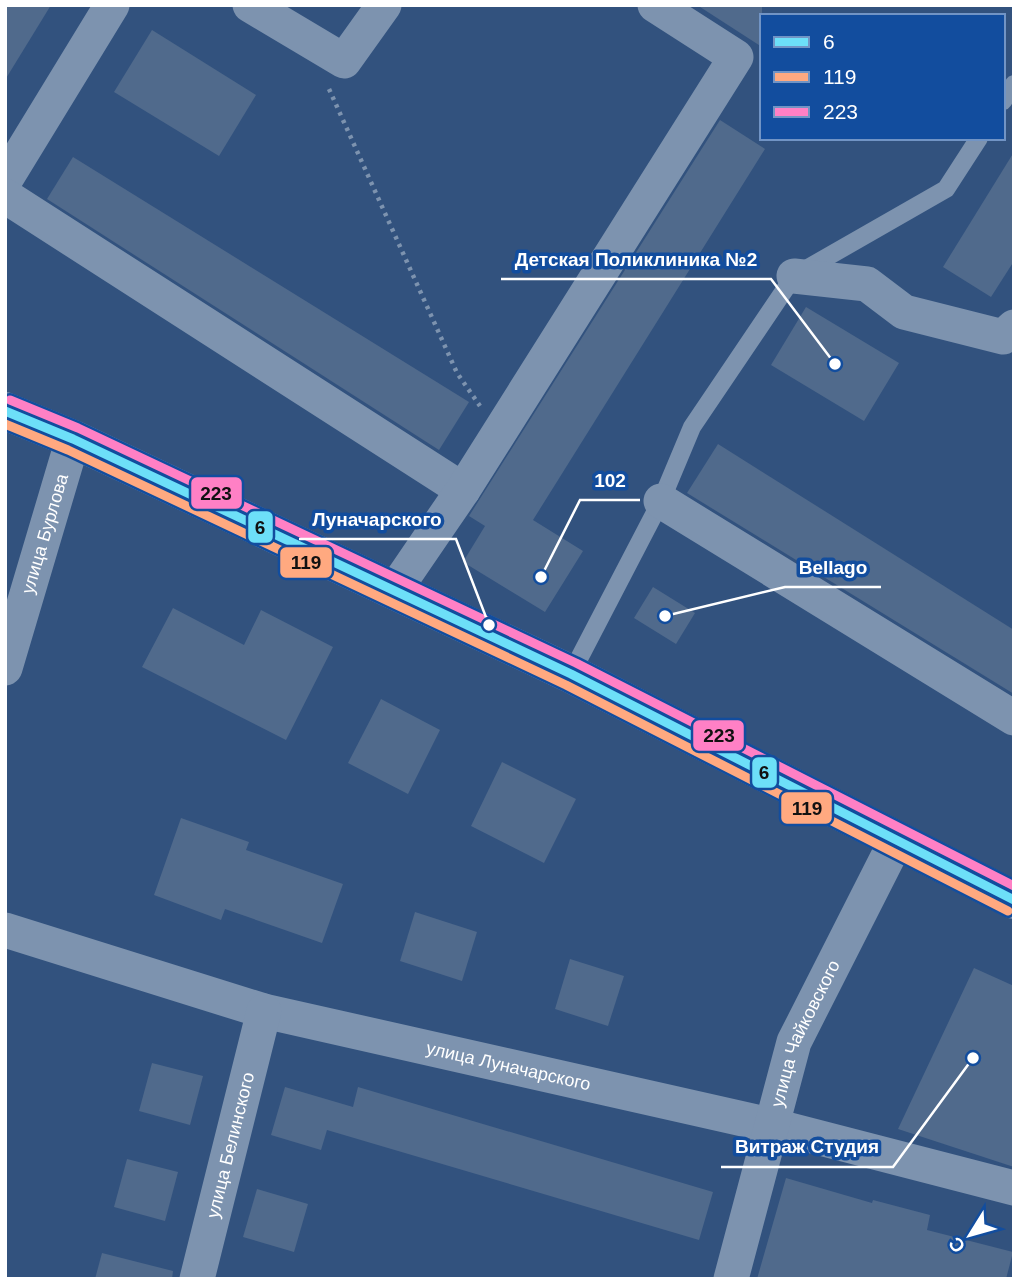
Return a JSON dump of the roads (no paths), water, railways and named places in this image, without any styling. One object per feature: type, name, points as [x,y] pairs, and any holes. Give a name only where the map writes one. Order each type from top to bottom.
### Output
[{"type":"street","points":[[5,180],[112,5]]},
{"type":"street","points":[[250,5],[344,61],[384,5]]},
{"type":"street","points":[[394,591],[463,490],[736,57],[655,5]]},
{"type":"street","points":[[5,196],[463,490]]},
{"type":"street","points":[[794,276],[867,284],[904,312],[1003,337],[1014,327]]},
{"type":"street","points":[[5,411],[73,439],[571,674],[1014,900]]},
{"type":"street","name":"улица Бурлова","points":[[5,668],[73,439]]},
{"type":"street","points":[[661,501],[1014,718]]},
{"type":"street","name":"улица Чайковского","points":[[731,1279],[774,1126],[794,1042],[897,839]]},
{"type":"street","name":"улица Луначарского","points":[[5,930],[264,1011],[774,1126],[1014,1188]]},
{"type":"street","name":"улица Белинского","points":[[197,1279],[264,1011]]},
{"type":"lane","points":[[571,674],[661,501],[692,427],[794,276],[946,189],[978,140]]},
{"type":"place","name":"Детская Поликлиника №2","points":[[835,364]]},
{"type":"place","name":"102","points":[[541,577]]},
{"type":"place","name":"Bellago","points":[[665,616]]},
{"type":"place","name":"Луначарского","points":[[489,625]]},
{"type":"place","name":"Витраж Студия","points":[[973,1058]]}]
